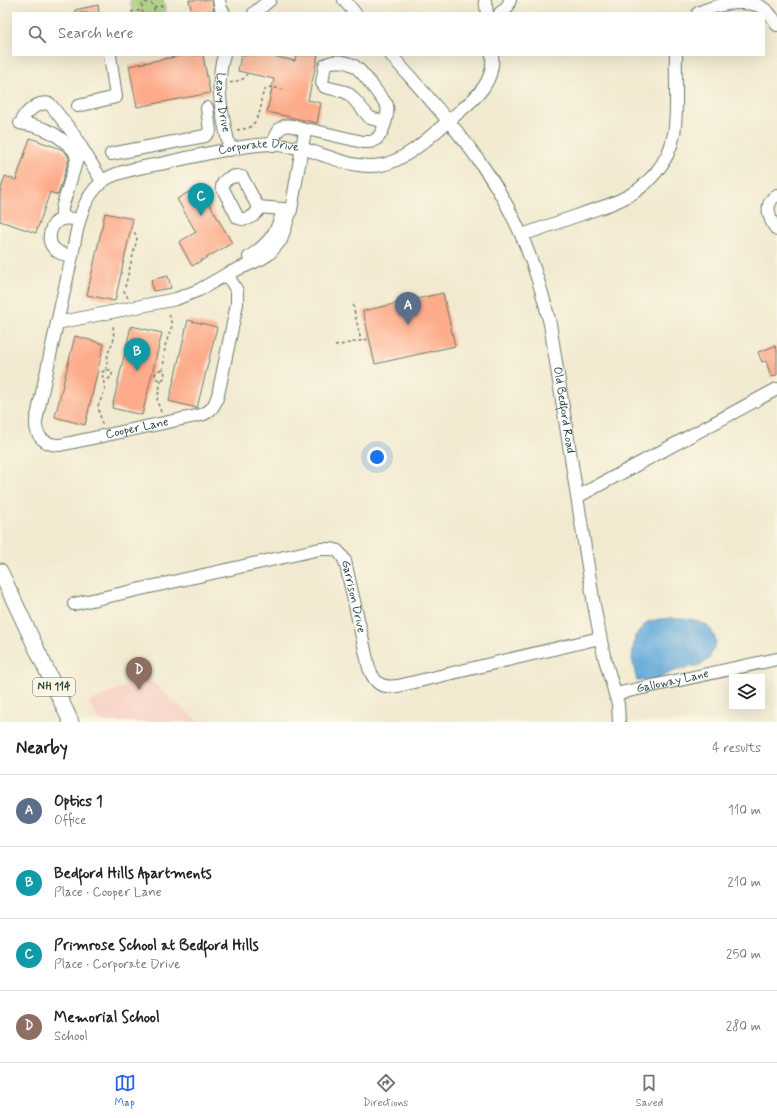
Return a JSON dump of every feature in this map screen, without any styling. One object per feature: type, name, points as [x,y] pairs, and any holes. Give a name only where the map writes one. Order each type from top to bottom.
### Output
[{"type":"main road","name":"NH 114","points":[[0,571],[72,722]]},
{"type":"main road","name":"NH 114","points":[[0,586],[21,627],[37,651]]},
{"type":"street","points":[[219,0],[223,12]]},
{"type":"street","points":[[224,12],[226,8],[225,0]]},
{"type":"street","points":[[255,12],[270,0]]},
{"type":"street","points":[[344,0],[354,12]]},
{"type":"street","points":[[485,0],[486,12]]},
{"type":"street","points":[[502,12],[508,8],[510,0]]},
{"type":"street","points":[[701,12],[714,7],[730,4],[744,3],[758,5],[767,11],[777,25]]},
{"type":"street","points":[[78,106],[116,97],[110,56]]},
{"type":"street","name":"Leavy Drive","points":[[224,56],[220,66],[219,89],[230,150]]},
{"type":"street","name":"Old Bedford Road","points":[[392,56],[449,121],[485,168],[507,205],[522,235],[535,269],[544,296],[550,324],[600,638],[618,704],[619,722]]},
{"type":"street","points":[[449,121],[481,92],[486,85],[492,67],[492,56]]},
{"type":"street","points":[[522,235],[620,200],[637,191],[653,176],[666,158],[673,136],[675,116],[676,56]]},
{"type":"street","points":[[273,145],[276,132],[283,127],[296,127],[305,131],[311,130],[369,142],[380,136],[385,122],[387,105],[357,68],[346,63],[333,61],[325,65],[322,83],[325,87],[346,92],[370,118],[385,122]]},
{"type":"street","points":[[62,219],[62,208],[77,159],[76,154],[72,147],[49,130],[21,120],[33,107],[38,104],[50,104],[72,132],[102,181]]},
{"type":"street","points":[[111,154],[205,136],[210,131],[207,108]]},
{"type":"street","name":"Corporate Drive","points":[[72,256],[79,220],[89,197],[102,181],[114,175],[258,145],[298,148],[355,165],[364,166],[383,164],[401,158],[416,148],[449,121]]},
{"type":"street","points":[[227,274],[268,242],[277,229],[298,148],[305,131]]},
{"type":"street","points":[[58,323],[176,299],[199,290],[227,274],[261,259],[275,248],[281,240],[291,210],[298,148]]},
{"type":"street","points":[[777,195],[771,200],[768,207],[768,213],[772,224],[777,230]]},
{"type":"street","points":[[258,207],[283,209]]},
{"type":"street","points":[[72,256],[57,251],[52,247],[50,241],[51,229],[54,224],[65,218],[79,220]]},
{"type":"street","name":"Cooper Lane","points":[[72,256],[36,421],[36,432],[48,444],[60,445],[208,413],[218,395],[238,304],[237,291],[227,274]]},
{"type":"street","points":[[577,497],[777,390]]},
{"type":"street","name":"Garrison Drive","points":[[74,604],[320,549],[333,549],[340,551],[345,561],[369,668],[373,677],[379,684],[388,687],[398,686],[600,638]]},
{"type":"street","name":"Galloway Lane","points":[[615,694],[777,659]]},
{"type":"path","points":[[131,12],[142,10],[142,5],[145,1],[151,3],[154,7]]},
{"type":"path","points":[[154,7],[166,5]]},
{"type":"path","points":[[152,12],[154,7]]},
{"type":"path","points":[[228,83],[233,83],[243,79],[247,74]]},
{"type":"path","points":[[237,130],[249,128],[255,122],[262,109],[261,98],[266,88],[271,87],[286,90]]},
{"type":"path","points":[[130,231],[135,233],[137,239],[124,291],[132,303]]},
{"type":"path","points":[[353,305],[361,340]]},
{"type":"path","points":[[161,412],[157,401],[161,380],[165,377],[163,370],[166,346],[172,326],[169,313]]},
{"type":"path","points":[[102,424],[98,406],[105,390],[102,372],[106,370],[108,353],[114,339],[113,324]]},
{"type":"path","points":[[335,346],[369,339]]},
{"type":"path","points":[[104,379],[108,380],[112,377],[110,370],[106,370]]},
{"type":"path","points":[[161,380],[155,377],[155,372],[163,370]]},
{"type":"shaded area","points":[[146,677],[199,722],[99,722],[89,702]]},
{"type":"green space","points":[[130,0],[163,0],[166,12],[133,12]]},
{"type":"water","points":[[660,619],[680,619],[701,623],[711,630],[716,642],[709,659],[699,665],[671,672],[657,680],[637,681],[632,659],[635,636],[647,622]]},
{"type":"building","points":[[189,0],[212,0],[214,10],[192,12]]},
{"type":"building","points":[[98,5],[99,12],[75,12],[75,10]]},
{"type":"building","points":[[179,56],[203,56],[210,93],[137,107],[129,66]]},
{"type":"building","points":[[241,56],[272,56],[295,61],[296,56],[318,56],[308,100],[321,103],[317,123],[267,112],[274,79],[238,71]]},
{"type":"building","points":[[30,138],[61,149],[67,154],[69,159],[58,195],[50,192],[36,233],[0,221],[0,192],[5,176],[16,180]]},
{"type":"building","points":[[199,186],[232,243],[192,266],[179,242],[196,232],[177,199]]},
{"type":"building","points":[[105,213],[133,219],[115,301],[87,295]]},
{"type":"building","points":[[168,276],[171,288],[153,291],[151,280]]},
{"type":"building","points":[[443,293],[455,346],[375,364],[363,311]]},
{"type":"building","points":[[188,320],[217,327],[197,408],[169,401]]},
{"type":"building","points":[[131,326],[162,333],[142,415],[112,408]]},
{"type":"building","points":[[75,336],[104,344],[85,425],[55,417]]},
{"type":"building","points":[[775,346],[777,350],[777,375],[771,377],[766,361],[762,362],[758,352]]},
{"type":"place","name":"Primrose School at Bedford Hills","points":[[201,216]]},
{"type":"place","name":"Optics 1","points":[[408,325]]},
{"type":"place","name":"Bedford Hills Apartments","points":[[137,371]]},
{"type":"place","name":"Memorial School","points":[[139,690]]}]
